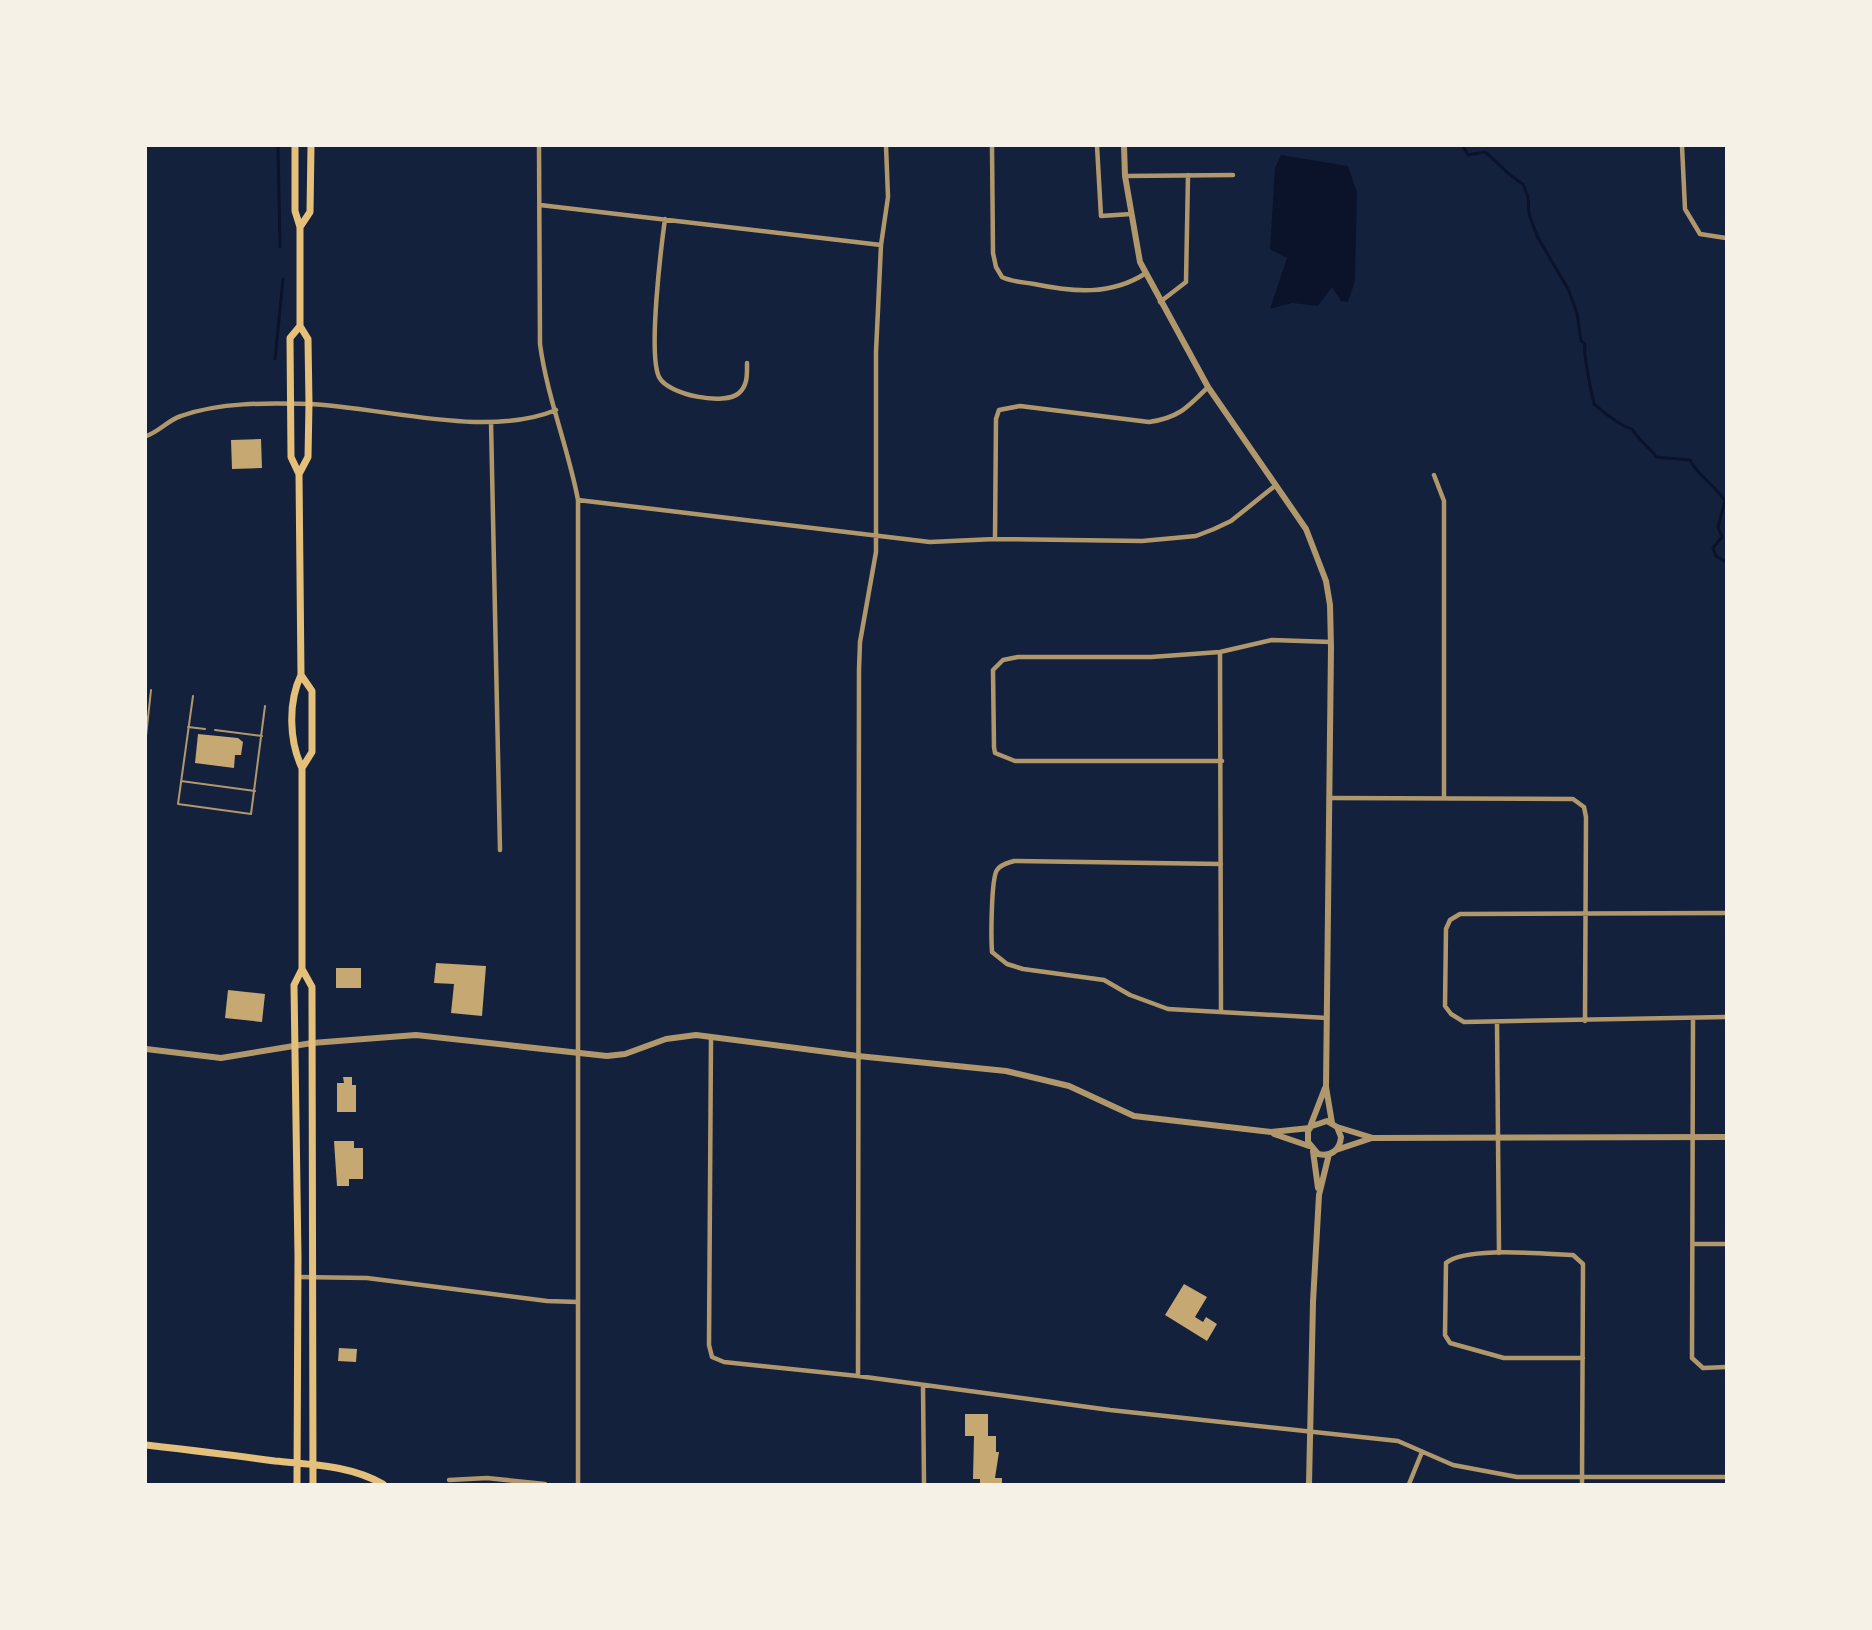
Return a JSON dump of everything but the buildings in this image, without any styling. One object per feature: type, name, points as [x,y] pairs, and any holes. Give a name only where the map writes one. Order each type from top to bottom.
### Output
[{"type":"main road","points":[[295,146],[295,211],[300,227],[300,326],[308,339],[309,404],[308,457],[299,474]]},
{"type":"main road","points":[[300,227],[310,212],[311,146]]},
{"type":"main road","points":[[297,1485],[298,1277],[294,985],[302,969],[302,768],[294,751],[293,726],[294,691],[301,675],[299,474],[291,457],[291,338],[300,326]]},
{"type":"main road","points":[[301,675],[312,691],[312,752],[302,768]]},
{"type":"main road","points":[[302,969],[312,987],[313,1485]]},
{"type":"main road","points":[[146,1445],[314,1464],[355,1472],[383,1485]]},
{"type":"street","points":[[539,146],[540,344],[543,366],[579,500],[578,1485]]},
{"type":"street","points":[[858,1376],[859,670],[877,537],[876,352],[881,245],[888,197],[886,146]]},
{"type":"street","points":[[992,146],[993,253],[996,267],[1002,277],[1051,288],[1085,291],[1110,288],[1146,273]]},
{"type":"street","points":[[1097,146],[1101,216],[1131,214]]},
{"type":"street","points":[[1124,146],[1125,176],[1140,262],[1208,387],[1306,530],[1317,554],[1330,605],[1326,1087],[1334,1125],[1341,1142],[1333,1152],[1319,1195]]},
{"type":"street","points":[[1682,146],[1685,209],[1700,234],[1726,238]]},
{"type":"street","points":[[1160,302],[1186,282],[1188,175]]},
{"type":"street","points":[[1125,176],[1233,175]]},
{"type":"street","points":[[540,205],[881,245]]},
{"type":"street","points":[[665,219],[658,282],[656,339],[659,377],[667,385],[685,394],[726,399],[739,394],[747,383],[747,363]]},
{"type":"street","points":[[995,539],[996,425],[999,410],[1007,406],[1020,406],[1149,422],[1168,419],[1182,412],[1208,387]]},
{"type":"street","points":[[146,436],[180,416],[228,406],[309,404],[506,423],[556,410]]},
{"type":"street","points":[[491,422],[500,850]]},
{"type":"street","points":[[1434,475],[1444,501],[1444,798]]},
{"type":"street","points":[[579,500],[930,542],[995,539],[1142,542],[1196,536],[1231,521],[1276,485]]},
{"type":"street","points":[[1222,761],[1015,760],[1002,758],[995,753],[994,747],[993,670],[1003,660],[1018,657],[1151,657],[1220,652],[1272,640],[1331,642]]},
{"type":"street","points":[[1220,652],[1221,1012]]},
{"type":"street","points":[[1329,798],[1573,799],[1584,807],[1586,818],[1585,1021]]},
{"type":"street","points":[[1221,864],[1014,861],[1003,864],[996,871],[994,883],[992,952],[1007,964],[1023,969],[1104,980],[1130,996],[1168,1010],[1327,1018]]},
{"type":"street","points":[[1726,913],[1460,914],[1450,920],[1446,929],[1446,1006],[1450,1014],[1464,1022],[1726,1017]]},
{"type":"street","points":[[1693,1018],[1692,1358],[1703,1368],[1726,1367]]},
{"type":"street","points":[[1497,1022],[1499,1252]]},
{"type":"street","points":[[146,1049],[221,1058],[312,1043],[416,1035],[607,1056],[625,1054],[666,1039],[696,1035],[858,1056],[1006,1071],[1068,1086],[1134,1116],[1270,1132],[1311,1127],[1322,1121],[1373,1138]]},
{"type":"street","points":[[711,1037],[708,1326],[712,1357],[736,1364],[858,1376],[1090,1407],[1398,1441],[1453,1465],[1517,1478],[1582,1476],[1726,1478]]},
{"type":"street","points":[[1309,1485],[1313,1302],[1319,1195],[1307,1137],[1326,1087]]},
{"type":"street","points":[[1270,1132],[1311,1149],[1333,1152],[1373,1138],[1726,1137]]},
{"type":"street","points":[[1693,1244],[1726,1244]]},
{"type":"street","points":[[1582,1485],[1583,1358],[1582,1264],[1573,1255],[1499,1252],[1454,1256],[1446,1263],[1445,1335],[1450,1343],[1504,1358],[1583,1358]]},
{"type":"street","points":[[298,1277],[367,1278],[547,1301],[578,1302]]},
{"type":"street","points":[[923,1385],[924,1485]]},
{"type":"street","points":[[1409,1485],[1422,1452]]},
{"type":"street","points":[[1695,1485],[1696,1477]]},
{"type":"street","points":[[449,1480],[487,1478],[545,1485]]},
{"type":"lane","points":[[146,736],[151,690]]},
{"type":"lane","points":[[193,696],[178,804],[251,814],[266,706]]},
{"type":"lane","points":[[188,727],[206,729]]},
{"type":"lane","points":[[214,730],[262,736]]},
{"type":"lane","points":[[181,781],[255,790]]},
{"type":"water","points":[[1281,155],[1348,166],[1357,192],[1355,281],[1348,302],[1341,301],[1332,287],[1318,306],[1292,303],[1270,309],[1287,258],[1270,249],[1275,168]]},
{"type":"waterway","points":[[278,146],[280,247]]},
{"type":"waterway","points":[[1463,146],[1468,155],[1485,152],[1523,184],[1528,197],[1529,214],[1537,236],[1568,289],[1577,313],[1581,341],[1585,344],[1586,364],[1594,404],[1618,422],[1632,429],[1656,457],[1690,460],[1697,471],[1725,501],[1718,527],[1722,537],[1713,548],[1716,556],[1726,562]]},
{"type":"waterway","points":[[275,359],[283,279]]}]
